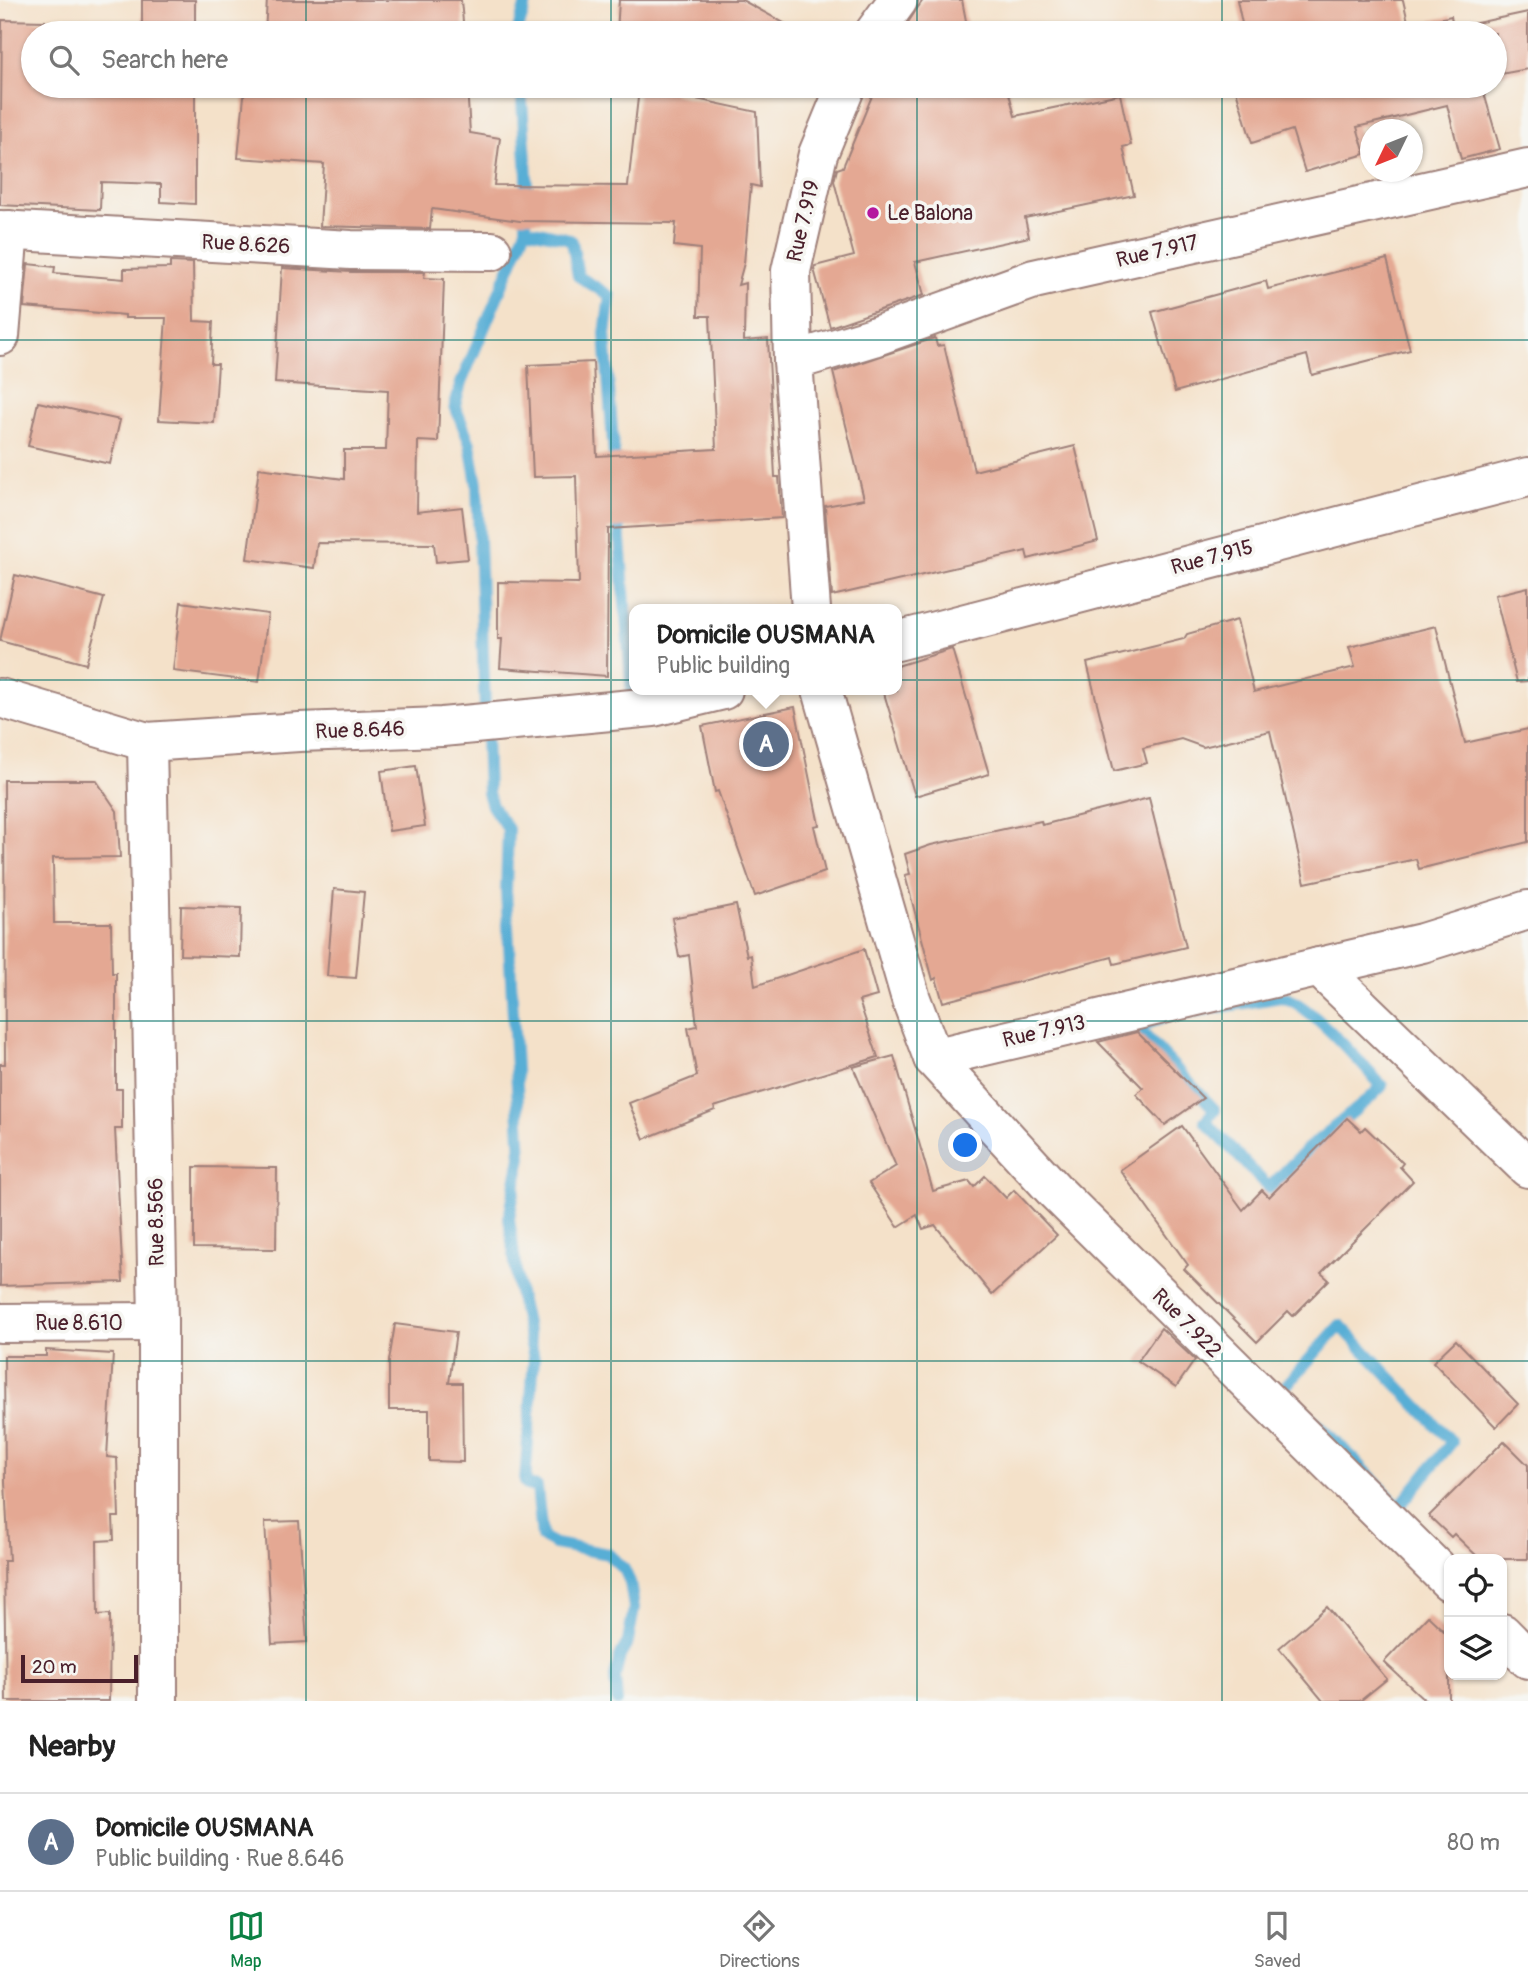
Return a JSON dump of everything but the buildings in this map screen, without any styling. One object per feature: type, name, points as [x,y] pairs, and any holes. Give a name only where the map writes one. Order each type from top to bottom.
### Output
[{"type":"street","name":"Rue 7.919","points":[[811,604],[793,361],[791,271],[818,154],[841,98]]},
{"type":"street","name":"Rue 7.917","points":[[793,361],[873,337],[1034,279],[1528,168]]},
{"type":"street","name":"Rue 8.626","points":[[5,230],[351,250],[492,251]]},
{"type":"street","points":[[0,336],[5,230]]},
{"type":"street","name":"Rue 7.915","points":[[902,640],[1528,477]]},
{"type":"street","name":"Rue 8.646","points":[[0,698],[147,742],[299,732],[442,727],[653,707],[702,695]]},
{"type":"street","points":[[823,695],[911,999],[933,1058]]},
{"type":"street","name":"Rue 8.566","points":[[147,742],[158,1322],[158,1701]]},
{"type":"street","name":"Rue 7.913","points":[[933,1058],[1422,943],[1528,910]]},
{"type":"street","points":[[1319,967],[1528,1168]]},
{"type":"street","name":"Rue 7.922","points":[[933,1058],[1055,1191],[1444,1576]]},
{"type":"street","name":"Rue 8.610","points":[[0,1323],[158,1322]]},
{"type":"street","points":[[1507,1638],[1528,1658]]},
{"type":"waterway","points":[[521,21],[527,0]]},
{"type":"waterway","points":[[522,98],[527,176],[526,229],[461,383],[455,406],[470,444],[477,484],[488,793],[492,806],[508,829],[506,891],[521,1157],[509,1218],[519,1293],[534,1358],[525,1482],[537,1487],[542,1537],[555,1544],[608,1554],[624,1569],[630,1582],[634,1608],[628,1642],[620,1656],[615,1677],[617,1701]]},
{"type":"waterway","points":[[526,229],[572,241],[578,276],[610,296],[605,334],[615,471]]},
{"type":"waterway","points":[[618,514],[629,655]]},
{"type":"waterway","points":[[1281,997],[1305,1009],[1319,1021],[1382,1086],[1306,1150],[1269,1188],[1205,1121],[1215,1110],[1137,1027],[1172,1015],[1281,997]]},
{"type":"waterway","points":[[1340,1325],[1452,1442],[1399,1507],[1355,1460],[1282,1390],[1340,1325]]},
{"type":"place","name":"Le Balona","points":[[873,213]]},
{"type":"place","name":"Domicile OUSMANA","points":[[766,744]]}]
